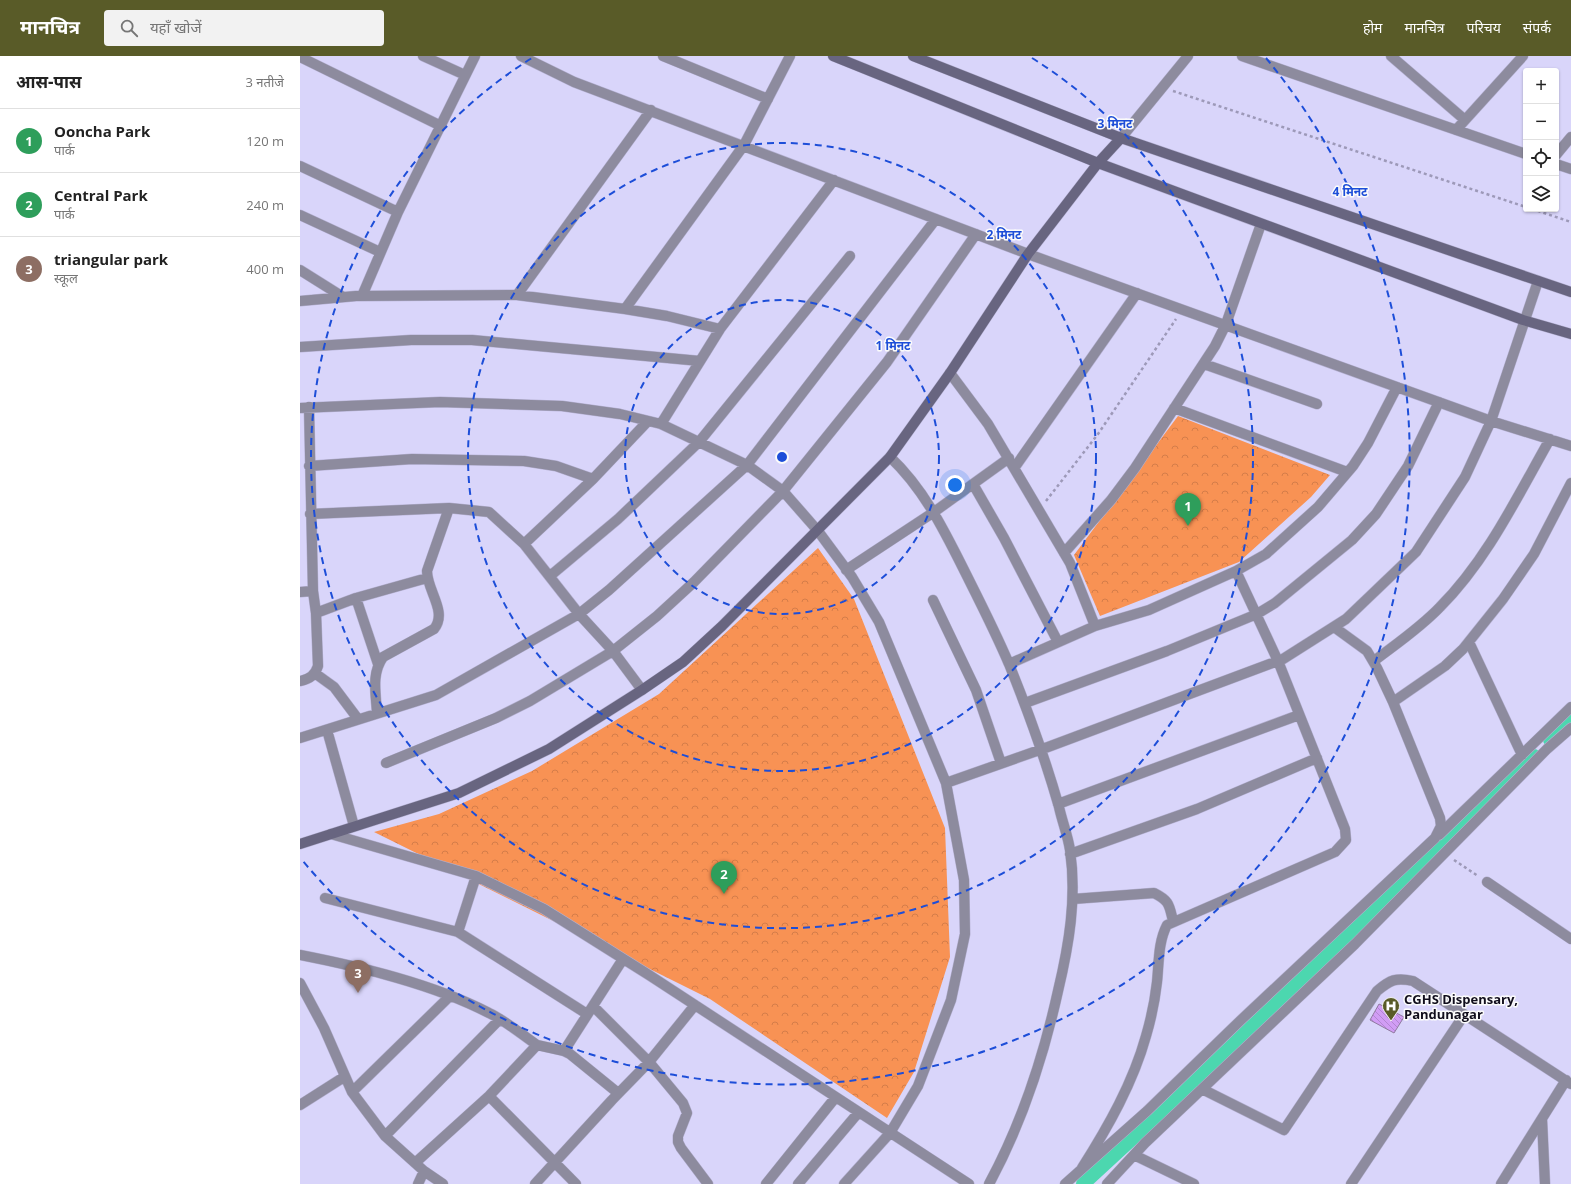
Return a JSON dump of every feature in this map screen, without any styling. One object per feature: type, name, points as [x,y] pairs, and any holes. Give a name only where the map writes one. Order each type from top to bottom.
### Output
[{"type":"street","points":[[423,56],[465,75]]},
{"type":"street","points":[[362,296],[398,212],[439,125],[474,56]]},
{"type":"street","points":[[521,56],[574,82],[1028,254],[1226,324],[1491,421],[1571,446]]},
{"type":"street","points":[[663,56],[768,99]]},
{"type":"street","points":[[625,309],[744,146],[790,56]]},
{"type":"street","points":[[833,56],[1098,163],[1523,320],[1571,334]]},
{"type":"street","points":[[913,56],[1121,138],[1538,282],[1571,292]]},
{"type":"street","points":[[300,844],[459,793],[549,749],[683,662],[722,626],[818,531],[890,457],[950,373],[1028,254],[1098,163],[1121,138],[1188,56]]},
{"type":"street","points":[[1242,56],[1523,153]]},
{"type":"street","points":[[1391,56],[1465,120]]},
{"type":"street","points":[[1456,130],[1522,56]]},
{"type":"street","points":[[300,57],[439,125]]},
{"type":"street","points":[[517,295],[651,110]]},
{"type":"street","points":[[1559,151],[1571,137]]},
{"type":"street","points":[[1559,165],[1571,169]]},
{"type":"street","points":[[300,166],[398,212]]},
{"type":"street","points":[[661,424],[720,329],[834,180]]},
{"type":"street","points":[[300,215],[380,252]]},
{"type":"street","points":[[300,738],[436,695],[579,614],[609,590],[747,465],[936,219]]},
{"type":"street","points":[[1064,553],[1115,495],[1135,468],[1204,364],[1226,324],[1261,224]]},
{"type":"street","points":[[386,763],[496,718],[530,701],[613,651],[657,616],[694,582],[783,491],[887,362],[976,234]]},
{"type":"street","points":[[550,576],[618,520],[699,442],[850,256]]},
{"type":"street","points":[[300,270],[342,297]]},
{"type":"street","points":[[946,782],[1042,749],[1278,660],[1346,619],[1416,552],[1465,477],[1491,421],[1523,320],[1538,282]]},
{"type":"street","points":[[1014,468],[1136,293]]},
{"type":"street","points":[[300,301],[362,296],[517,295],[667,316],[720,329]]},
{"type":"street","points":[[300,347],[411,340],[472,340],[700,361]]},
{"type":"street","points":[[1204,364],[1317,404]]},
{"type":"street","points":[[950,373],[988,424],[1064,553],[1085,597],[1096,626]]},
{"type":"street","points":[[1009,664],[1096,626],[1149,610],[1236,571],[1266,554],[1290,534],[1318,507],[1347,472],[1368,443],[1397,386]]},
{"type":"street","points":[[300,681],[306,680],[316,674],[318,666],[316,613],[313,591],[309,466],[304,408],[440,402],[554,405],[620,414],[661,424],[747,465],[783,491],[818,531],[846,570],[879,622],[946,782],[964,880],[965,934],[950,1000],[918,1086],[890,1133],[844,1184]]},
{"type":"street","points":[[1025,703],[1167,651],[1257,614],[1275,603],[1352,540],[1376,514],[1408,466],[1439,402]]},
{"type":"street","points":[[1174,408],[1347,472]]},
{"type":"street","points":[[524,544],[593,479],[648,421]]},
{"type":"street","points":[[1374,661],[1421,625],[1441,607],[1481,558],[1550,439]]},
{"type":"street","points":[[890,457],[905,471],[925,497],[993,627],[1025,703],[1042,749],[1058,804],[1070,854],[1073,899],[1066,955],[1046,1046],[1026,1104],[989,1184]]},
{"type":"street","points":[[309,466],[412,459],[461,458],[524,461],[556,466],[593,479]]},
{"type":"street","points":[[846,570],[934,512],[1009,458]]},
{"type":"street","points":[[973,484],[1004,538],[1058,642]]},
{"type":"street","points":[[1393,702],[1445,666],[1469,642],[1503,599],[1534,554],[1571,484]]},
{"type":"street","points":[[310,514],[449,508],[489,512],[524,544],[579,614],[613,651],[642,690]]},
{"type":"street","points":[[377,714],[375,673],[378,664],[383,657],[434,630],[437,626],[440,615],[427,578],[427,571],[449,508]]},
{"type":"street","points":[[1082,1168],[1099,1142],[1132,1075],[1146,1036],[1157,984],[1164,931],[1167,925],[1173,921],[1335,852],[1346,840],[1345,829],[1278,660],[1236,571]]},
{"type":"street","points":[[316,613],[356,598],[427,578]]},
{"type":"street","points":[[300,592],[313,591]]},
{"type":"street","points":[[356,598],[378,664]]},
{"type":"street","points":[[933,600],[976,690],[1001,763]]},
{"type":"street","points":[[1334,627],[1367,651],[1374,661],[1393,702],[1440,818],[1441,826],[1435,838]]},
{"type":"street","points":[[1469,642],[1522,755]]},
{"type":"street","points":[[316,674],[334,687],[358,720]]},
{"type":"street","points":[[1065,1184],[1147,1111],[1571,707]]},
{"type":"street","points":[[1058,804],[1299,715]]},
{"type":"street","points":[[1107,1184],[1134,1155],[1202,1089],[1355,944],[1546,749],[1571,728]]},
{"type":"street","points":[[327,730],[354,826]]},
{"type":"street","points":[[1070,854],[1197,809],[1317,758]]},
{"type":"street","points":[[331,834],[476,876],[544,909],[969,1184]]},
{"type":"street","points":[[458,932],[476,876]]},
{"type":"street","points":[[1486,882],[1571,939]]},
{"type":"street","points":[[1073,899],[1154,893],[1165,899],[1169,904],[1173,921]]},
{"type":"street","points":[[325,898],[458,932],[590,1010],[649,1062],[686,1108],[685,1120],[680,1131],[678,1142],[708,1184]]},
{"type":"street","points":[[300,955],[356,966],[450,996],[500,1019],[537,1045],[564,1051],[618,1093]]},
{"type":"street","points":[[564,1051],[623,959]]},
{"type":"street","points":[[1202,1089],[1284,1130],[1377,991],[1387,982],[1400,978],[1413,981],[1568,1082],[1542,1119],[1502,1184]]},
{"type":"street","points":[[300,983],[324,1028],[344,1077],[352,1092],[385,1136],[424,1171],[442,1184]]},
{"type":"street","points":[[352,1092],[450,996]]},
{"type":"street","points":[[535,1184],[618,1093],[649,1062],[695,1006]]},
{"type":"street","points":[[1351,1184],[1464,1015]]},
{"type":"street","points":[[385,1136],[500,1019]]},
{"type":"street","points":[[415,1163],[489,1096],[537,1045]]},
{"type":"street","points":[[300,1105],[344,1077]]},
{"type":"street","points":[[489,1096],[576,1184]]},
{"type":"street","points":[[766,1184],[835,1098]]},
{"type":"street","points":[[798,1184],[858,1113]]},
{"type":"street","points":[[1542,1119],[1544,1184]]},
{"type":"street","points":[[1134,1155],[1194,1184]]},
{"type":"street","points":[[418,1184],[424,1171]]},
{"type":"path","points":[[1162,88],[1523,206]]},
{"type":"path","points":[[1541,212],[1571,222]]},
{"type":"path","points":[[1039,511],[1098,434],[1183,309]]},
{"type":"path","points":[[1444,854],[1486,882]]},
{"type":"green space","points":[[1178,416],[1330,475],[1311,497],[1239,562],[1100,616],[1074,555]]},
{"type":"green space","points":[[818,548],[854,599],[945,828],[950,957],[914,1072],[887,1118],[710,999],[374,832],[439,814],[532,771],[659,694]]},
{"type":"building","points":[[1379,1004],[1404,1017],[1394,1033],[1370,1020]]},
{"type":"waterway","points":[[1550,740],[1571,721]]},
{"type":"waterway","points":[[1083,1184],[1199,1077],[1534,756]]},
{"type":"place","name":"Ooncha Park","points":[[1188,526]]},
{"type":"place","name":"Central Park","points":[[724,894]]},
{"type":"place","name":"triangular park","points":[[358,993]]},
{"type":"place","name":"CGHS Dispensary, Pandunagar","points":[[1391,1021]]}]
